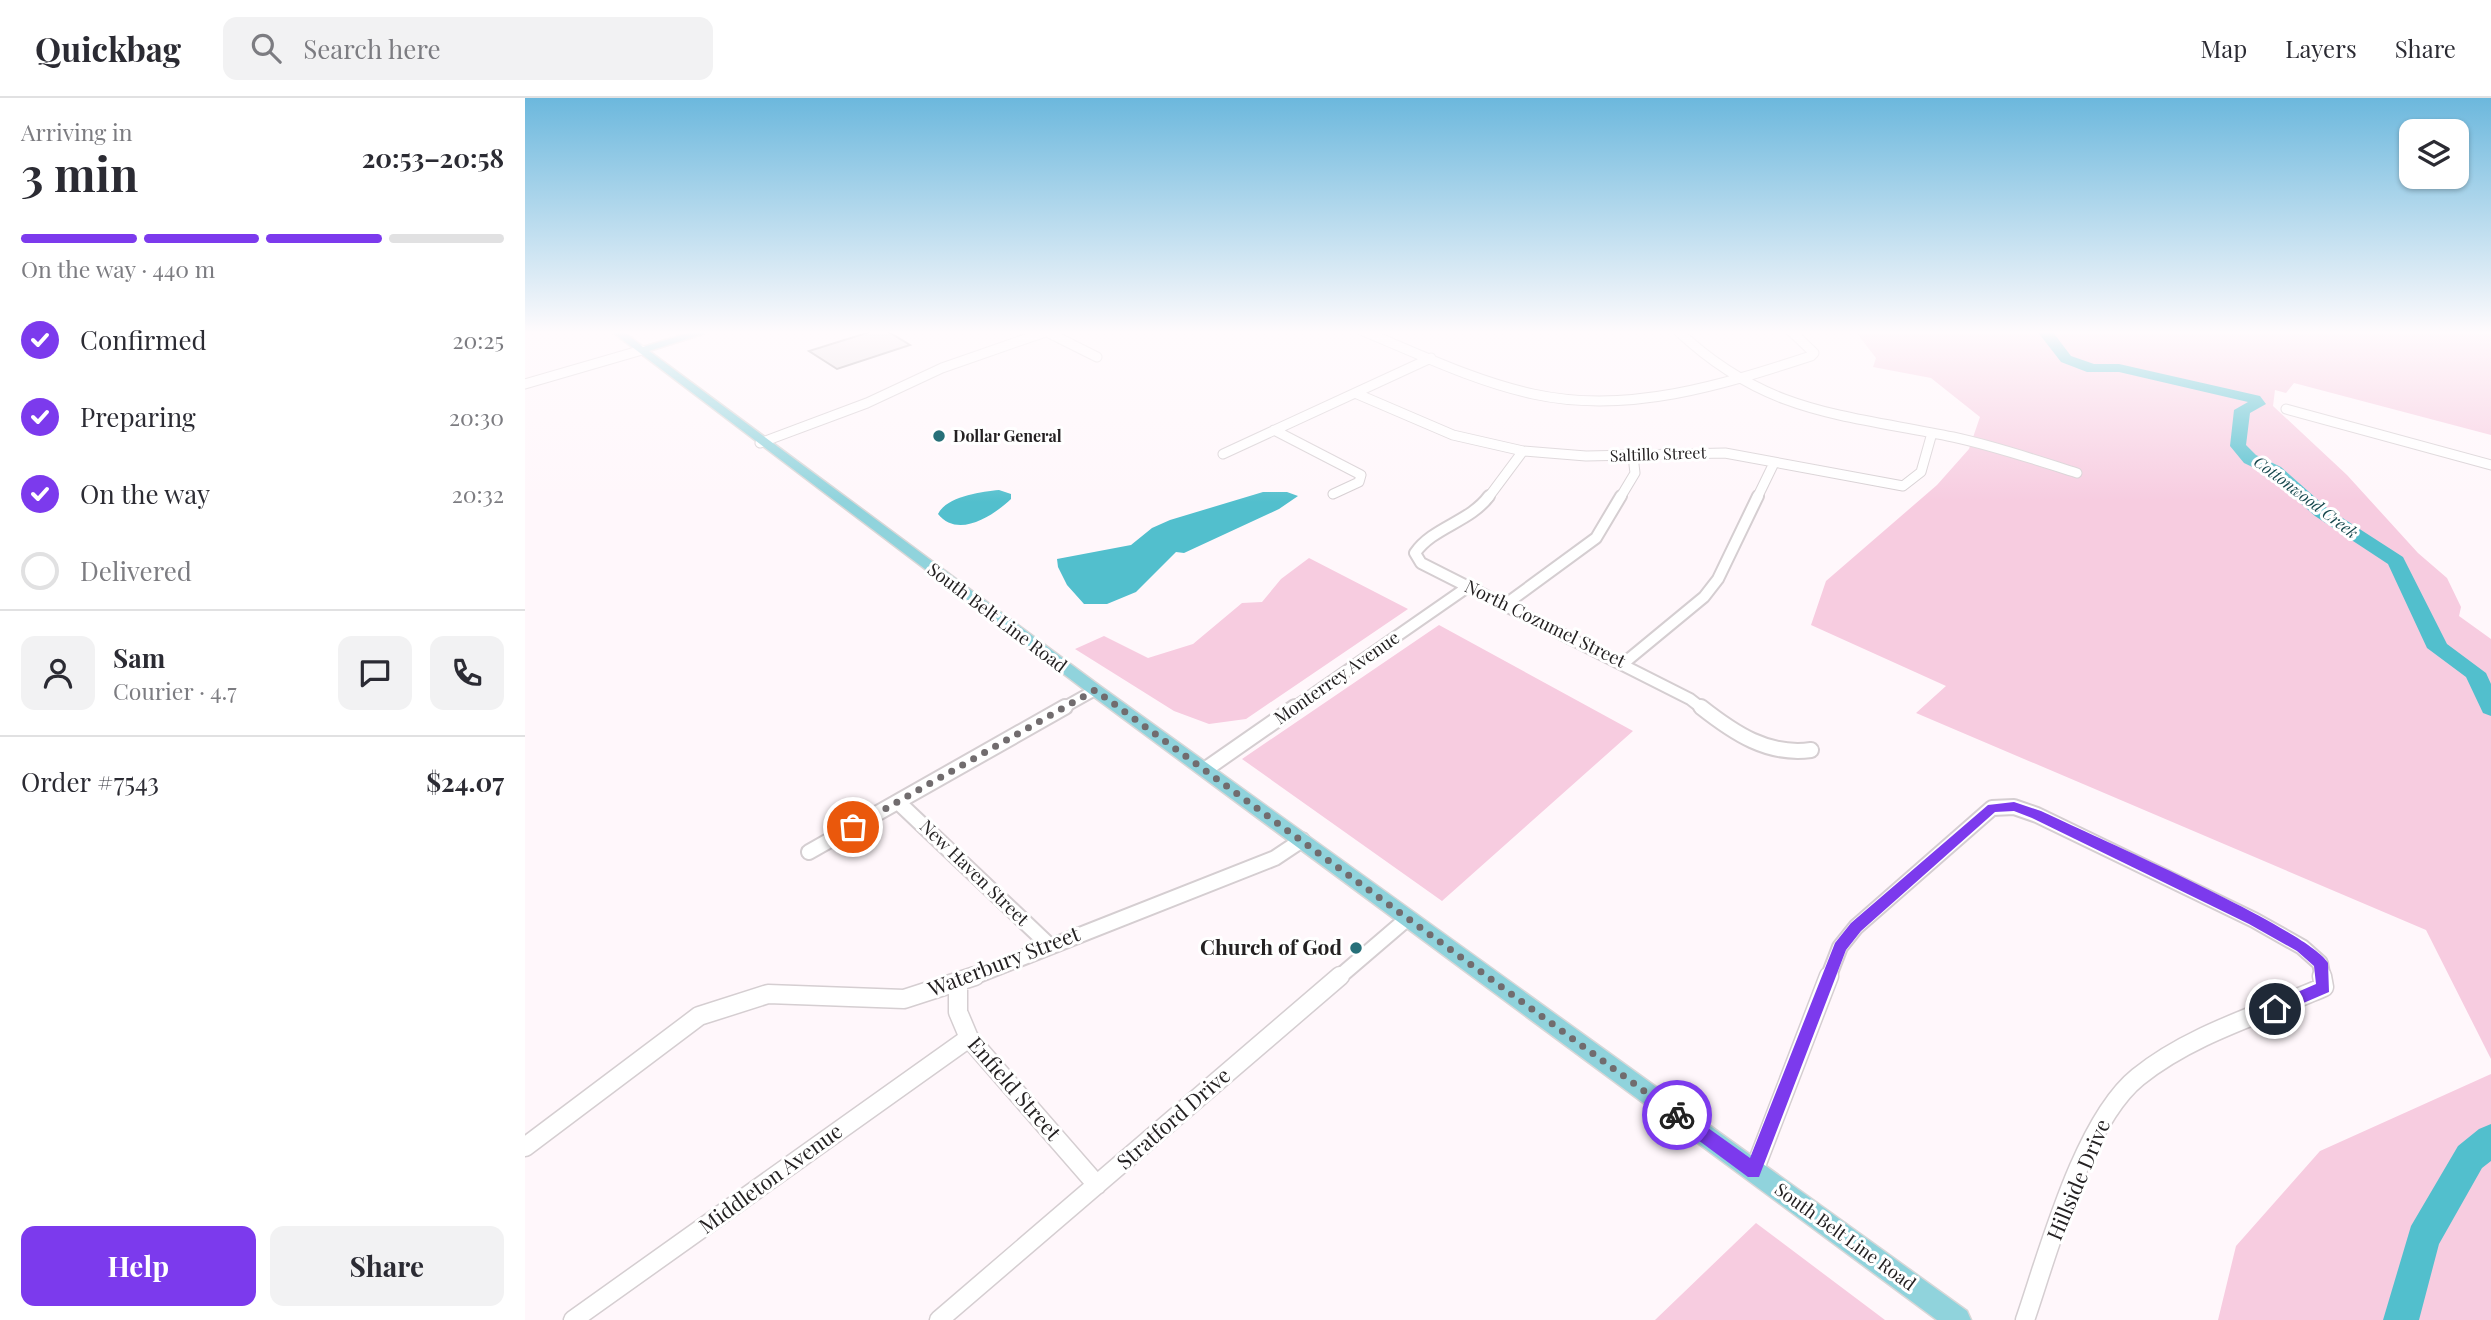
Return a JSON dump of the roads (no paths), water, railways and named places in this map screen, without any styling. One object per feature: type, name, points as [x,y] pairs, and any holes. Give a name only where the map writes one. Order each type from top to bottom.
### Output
[{"type":"main road","name":"South Belt Line Road","points":[[690,388],[760,443],[1095,690],[1958,1320]]},
{"type":"street","points":[[760,443],[867,403],[899,388]]},
{"type":"street","points":[[1223,454],[1366,388]]},
{"type":"street","points":[[1514,388],[1561,399],[1639,399],[1696,388]]},
{"type":"street","points":[[1757,388],[1796,405],[1830,415],[1981,443],[2077,473]]},
{"type":"street","name":"Saltillo Street","points":[[1355,393],[1453,435],[1523,451],[1633,456],[1703,452],[1903,486],[1916,482],[1922,473],[1932,433]]},
{"type":"street","points":[[2286,409],[2491,465]]},
{"type":"street","points":[[1274,430],[1361,475],[1359,482],[1333,494]]},
{"type":"street","name":"North Cozumel Street","points":[[1523,451],[1482,506],[1422,543],[1415,553],[1421,563],[1624,663],[1690,699],[1730,730],[1765,747],[1796,752],[1811,750]]},
{"type":"street","points":[[1506,604],[1596,538],[1635,473],[1633,456]]},
{"type":"street","points":[[1624,663],[1704,597],[1719,579],[1774,463]]},
{"type":"street","name":"Monterrey Avenue","points":[[1206,769],[1469,586]]},
{"type":"street","points":[[809,852],[1095,690]]},
{"type":"street","name":"New Haven Street","points":[[898,802],[1049,945]]},
{"type":"street","points":[[1753,1171],[1840,947],[1856,927],[1992,808],[2014,807]]},
{"type":"street","name":"Hillside Drive","points":[[2014,807],[2037,815],[2242,914],[2302,947],[2321,963],[2323,988],[2179,1051],[2135,1079],[2109,1108],[2067,1203],[2025,1320]]},
{"type":"street","name":"Waterbury Street","points":[[525,1147],[699,1016],[768,993],[904,999],[958,983],[1275,858],[1302,840]]},
{"type":"street","name":"Stratford Drive","points":[[939,1320],[1408,918]]},
{"type":"street","name":"Enfield Street","points":[[958,983],[956,1004],[960,1024],[969,1038],[1097,1185]]},
{"type":"street","name":"Middleton Avenue","points":[[573,1320],[969,1038]]},
{"type":"water","points":[[999,490],[1011,494],[1011,499],[995,512],[975,522],[955,525],[938,514],[942,508],[957,499]]},
{"type":"water","points":[[1263,492],[1287,492],[1298,496],[1279,509],[1184,553],[1176,552],[1136,592],[1107,604],[1084,604],[1067,585],[1058,567],[1057,559],[1131,545],[1152,528],[1170,520]]},
{"type":"waterway","name":"Cottonwood Creek","points":[[2206,388],[2254,399],[2258,404],[2242,410],[2238,446],[2250,459],[2275,471],[2321,512],[2396,561],[2438,648],[2475,673],[2491,708]]},
{"type":"waterway","name":"Cottonwood Creek","points":[[2401,1320],[2423,1238],[2470,1157],[2491,1140]]},
{"type":"place","name":"Dollar General","points":[[939,436]]},
{"type":"place","name":"Church of God","points":[[1356,948]]}]
